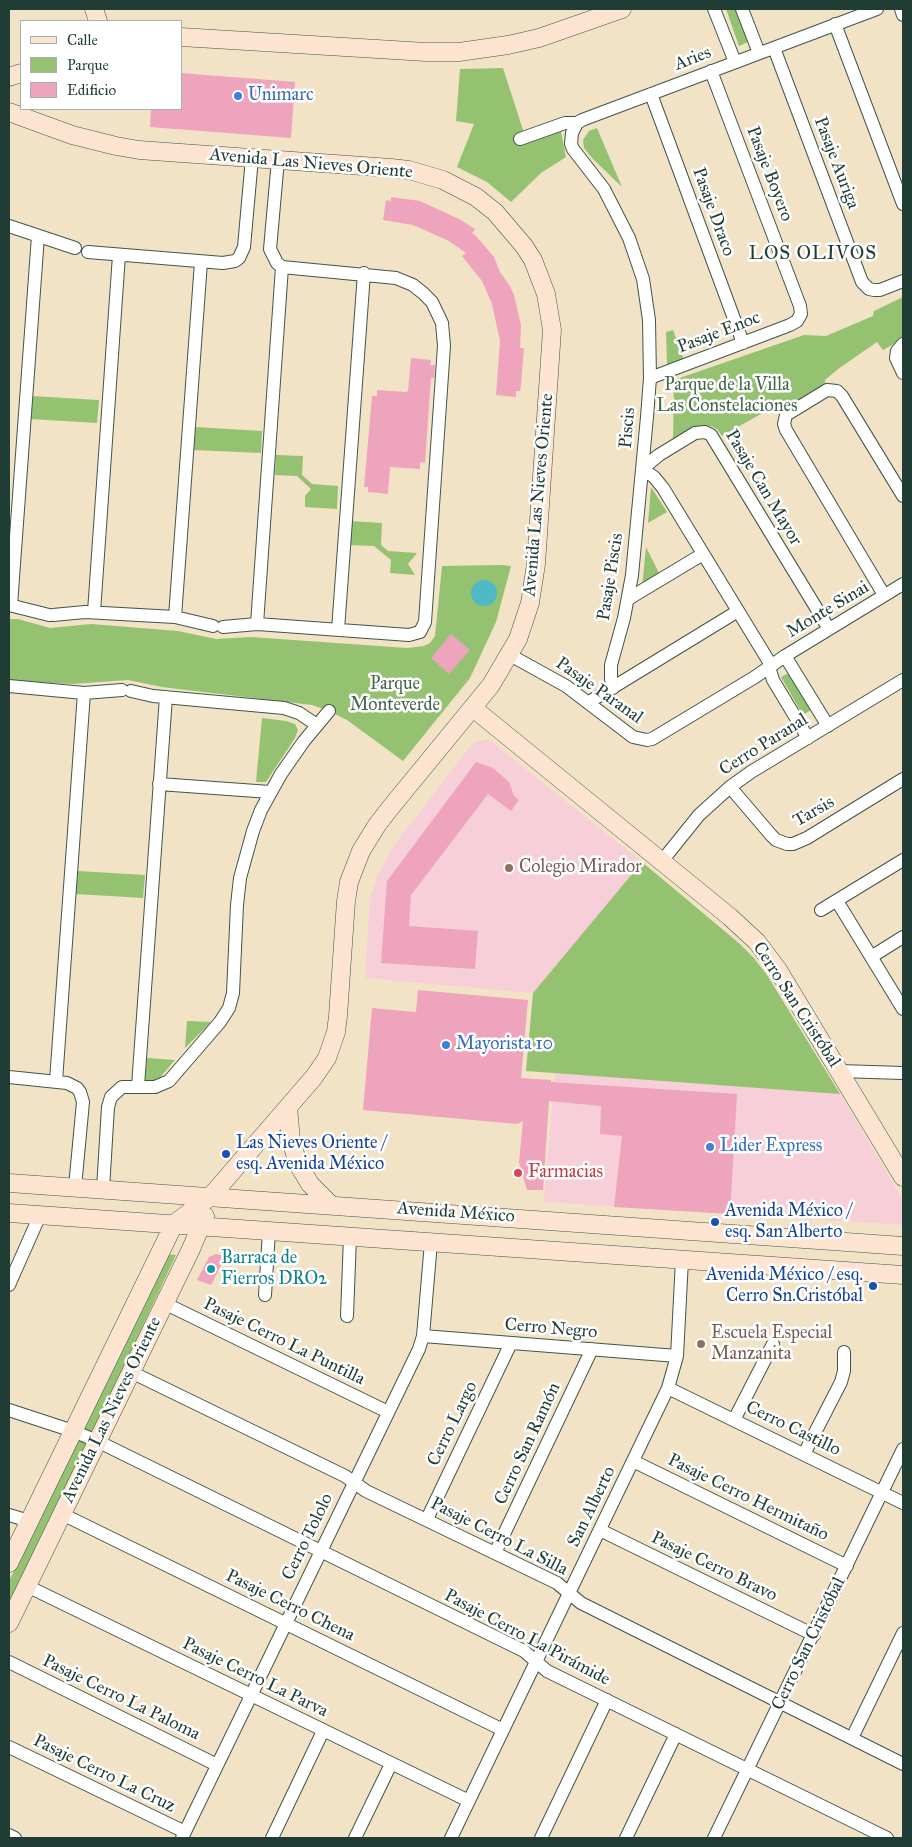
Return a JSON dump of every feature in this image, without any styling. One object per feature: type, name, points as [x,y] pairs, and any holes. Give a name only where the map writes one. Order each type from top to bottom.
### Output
[{"type":"street","points":[[182,37],[426,52],[459,52],[508,46],[539,38],[622,9]]},
{"type":"street","points":[[714,9],[735,62]]},
{"type":"street","points":[[742,9],[759,53]]},
{"type":"street","name":"Aries","points":[[520,139],[561,124],[577,123],[877,9]]},
{"type":"street","points":[[901,9],[903,15]]},
{"type":"street","points":[[836,24],[903,204]]},
{"type":"street","name":"Pasaje Auriga","points":[[774,48],[862,282],[869,289],[880,290],[903,281]]},
{"type":"street","name":"Pasaje Boyero","points":[[711,71],[800,306],[800,318]]},
{"type":"street","name":"Pasaje Draco","points":[[650,94],[744,343]]},
{"type":"street","name":"Avenida Las Nieves Oriente","points":[[9,112],[31,115],[79,137],[140,150],[391,168],[409,170],[443,180],[476,197],[495,212],[514,233],[532,260],[546,294],[552,330],[534,585],[525,621],[510,655],[491,685],[376,826],[361,851],[350,882],[346,901],[336,1032],[321,1068],[211,1196],[174,1224],[9,1563]]},
{"type":"street","name":"Piscis","points":[[577,123],[571,138],[573,149],[591,171],[611,201],[629,238],[643,279],[649,320],[650,378],[642,469],[654,477],[663,488],[771,665],[770,670],[773,680],[808,738]]},
{"type":"street","points":[[88,252],[200,262],[229,263],[239,258],[244,247],[252,158]]},
{"type":"street","points":[[38,236],[10,605],[51,615],[94,612],[175,617],[218,626],[257,624],[413,635],[420,632],[425,622],[444,334],[438,312],[423,292],[413,285],[396,278],[364,273],[282,267],[275,260],[270,249],[278,160]]},
{"type":"street","points":[[9,226],[75,248]]},
{"type":"street","points":[[94,612],[119,254]]},
{"type":"street","points":[[175,617],[200,262]]},
{"type":"street","points":[[257,624],[282,267]]},
{"type":"street","points":[[338,630],[364,273]]},
{"type":"street","name":"Pasaje Enoc","points":[[650,378],[794,323],[800,318]]},
{"type":"street","points":[[903,344],[897,351],[896,358],[903,373]]},
{"type":"street","points":[[884,596],[786,430],[784,420],[790,412],[824,392],[830,390],[837,391],[842,396],[903,496]]},
{"type":"street","name":"Pasaje Can Mayor","points":[[642,469],[659,455],[694,433],[705,432],[711,435],[829,630]]},
{"type":"street","name":"Pasaje Piscis","points":[[613,688],[611,665],[628,599],[642,469]]},
{"type":"street","points":[[628,599],[703,554]]},
{"type":"street","name":"Monte Sinai","points":[[771,665],[903,584]]},
{"type":"street","points":[[589,702],[738,611]]},
{"type":"street","name":"Pasaje Paranal","points":[[510,655],[566,686],[633,737],[641,740],[656,736],[755,677],[771,665]]},
{"type":"street","points":[[785,656],[828,726]]},
{"type":"street","name":"Cerro Paranal","points":[[662,861],[704,810],[730,787],[903,680]]},
{"type":"street","points":[[9,686],[84,693],[127,691],[166,698],[284,708],[299,713],[317,725]]},
{"type":"street","points":[[56,1081],[84,693]]},
{"type":"street","points":[[138,1086],[166,698]]},
{"type":"street","name":"Cerro San Cristóbal","points":[[473,708],[662,861],[757,942],[778,970],[903,1177]]},
{"type":"street","points":[[103,1189],[110,1097],[118,1089],[127,1086],[155,1087],[165,1084],[220,1022],[229,1008],[232,993],[236,905],[240,878],[253,831],[270,792],[292,758],[330,711]]},
{"type":"street","name":"Tarsis","points":[[730,787],[776,840],[793,844],[807,838],[903,779]]},
{"type":"street","points":[[159,784],[270,792]]},
{"type":"street","points":[[821,910],[903,860]]},
{"type":"street","points":[[837,900],[903,1009]]},
{"type":"street","points":[[871,956],[903,937]]},
{"type":"street","points":[[839,1071],[903,1074]]},
{"type":"street","points":[[9,1077],[56,1081],[73,1085],[77,1088],[82,1097],[76,1187]]},
{"type":"street","points":[[288,1108],[291,1140],[298,1164],[310,1184],[332,1205]]},
{"type":"street","name":"Avenida México","points":[[9,1182],[903,1246]]},
{"type":"street","name":"Avenida Las Nieves Oriente","points":[[9,1623],[202,1226],[211,1196]]},
{"type":"street","name":"Avenida México","points":[[9,1213],[903,1276]]},
{"type":"street","points":[[9,1285],[40,1215]]},
{"type":"street","points":[[265,1295],[269,1231]]},
{"type":"street","points":[[347,1316],[350,1236]]},
{"type":"street","name":"Cerro Tololo","points":[[183,1835],[419,1349],[423,1336],[431,1242]]},
{"type":"street","points":[[833,1270],[843,1270],[851,1267],[856,1259],[857,1250],[853,1243]]},
{"type":"street","name":"San Alberto","points":[[451,1838],[668,1388],[677,1356],[682,1260]]},
{"type":"street","name":"Pasaje Cerro La Puntilla","points":[[164,1303],[388,1412]]},
{"type":"street","name":"Cerro Negro","points":[[423,1336],[677,1356]]},
{"type":"street","name":"Cerro Largo","points":[[427,1520],[511,1343]]},
{"type":"street","points":[[734,1420],[773,1344]]},
{"type":"street","name":"Cerro San Ramón","points":[[495,1553],[592,1349]]},
{"type":"street","points":[[804,1454],[841,1382],[844,1371],[844,1352]]},
{"type":"street","name":"Pasaje Cerro La Silla","points":[[131,1372],[557,1583],[581,1603],[903,1764]]},
{"type":"street","name":"Cerro Castillo","points":[[668,1388],[903,1503]]},
{"type":"street","name":"Pasaje Cerro La Pirámide","points":[[9,1410],[97,1441],[524,1651],[547,1671],[887,1838]]},
{"type":"street","name":"Cerro San Cristóbal","points":[[714,1838],[903,1449]]},
{"type":"street","name":"Pasaje Cerro Hermitaño","points":[[633,1462],[847,1566]]},
{"type":"street","name":"Pasaje Cerro Chena","points":[[62,1514],[503,1730]]},
{"type":"street","points":[[9,1515],[29,1521]]},
{"type":"street","name":"Pasaje Cerro Bravo","points":[[600,1530],[814,1635]]},
{"type":"street","name":"Pasaje Cerro La Parva","points":[[26,1586],[469,1801]]},
{"type":"street","points":[[852,1738],[903,1634]]},
{"type":"street","name":"Pasaje Cerro La Paloma","points":[[9,1662],[217,1765]]},
{"type":"street","points":[[541,1838],[607,1700]]},
{"type":"street","points":[[272,1838],[323,1731]]},
{"type":"street","points":[[626,1838],[676,1734]]},
{"type":"street","name":"Pasaje Cerro La Cruz","points":[[9,1747],[183,1835]]},
{"type":"street","points":[[355,1838],[391,1764]]},
{"type":"street","points":[[9,1835],[15,1838]]},
{"type":"shaded area","name":"Colegio Mirador","points":[[488,739],[642,862],[533,993],[365,978],[370,900],[378,874],[395,844],[473,743]]},
{"type":"shaded area","name":"Lider Express","points":[[555,1073],[840,1094],[903,1200],[903,1225],[544,1202]]},
{"type":"green space","points":[[726,9],[736,9],[748,42],[739,46]]},
{"type":"green space","points":[[503,68],[524,133],[559,122],[566,157],[541,173],[511,202],[487,182],[457,167],[474,124],[456,121],[460,69]]},
{"type":"green space","points":[[597,128],[622,187],[584,148],[583,140],[589,131]]},
{"type":"green space","name":"Parque de la Villa Las Constelaciones","points":[[903,297],[903,339],[883,350],[877,342],[838,369],[825,380],[825,385],[794,403],[788,401],[768,410],[722,436],[717,429],[711,426],[700,427],[673,443],[674,380],[804,335],[826,336],[873,316],[874,311]]},
{"type":"green space","points":[[673,330],[684,360],[667,366],[666,332]]},
{"type":"green space","points":[[31,396],[99,400],[97,423],[30,419]]},
{"type":"green space","points":[[195,427],[262,431],[261,453],[193,450]]},
{"type":"green space","points":[[276,455],[303,456],[302,475],[312,484],[338,486],[337,509],[305,507],[305,496],[311,489],[297,476],[275,475]]},
{"type":"green space","points":[[651,487],[667,512],[648,523]]},
{"type":"green space","points":[[349,521],[382,523],[381,545],[388,551],[417,553],[408,564],[415,575],[390,573],[391,560],[374,546],[348,545]]},
{"type":"green space","points":[[646,547],[661,577],[642,588]]},
{"type":"green space","name":"Parque Monteverde","points":[[442,566],[511,566],[496,622],[470,678],[403,761],[347,720],[312,705],[162,687],[128,680],[72,684],[9,681],[9,619],[18,619],[50,628],[91,624],[178,631],[216,639],[251,637],[407,648],[424,646],[430,643],[435,636]]},
{"type":"green space","points":[[789,673],[811,710],[803,715],[781,677]]},
{"type":"green space","points":[[262,718],[295,724],[298,730],[295,738],[266,782],[256,782]]},
{"type":"green space","points":[[642,862],[753,957],[767,975],[840,1094],[526,1071],[533,993]]},
{"type":"green space","points":[[78,871],[145,875],[143,898],[76,894]]},
{"type":"green space","points":[[187,1021],[211,1022],[185,1048]]},
{"type":"green space","points":[[147,1058],[175,1060],[157,1081],[145,1080]]},
{"type":"green space","points":[[165,1254],[176,1255],[92,1434],[82,1430]]},
{"type":"green space","points":[[78,1438],[89,1442],[9,1608],[9,1581]]},
{"type":"water","points":[[484,580],[493,584],[497,593],[493,602],[484,606],[475,602],[471,593],[475,584]]},
{"type":"building","name":"Unimarc","points":[[182,73],[295,82],[291,138],[150,127],[151,110],[182,110]]},
{"type":"building","points":[[391,197],[420,201],[459,219],[475,229],[472,233],[494,257],[500,272],[514,295],[521,325],[520,348],[524,348],[521,385],[520,391],[516,391],[516,397],[496,395],[500,341],[492,304],[482,281],[462,256],[466,253],[449,241],[413,225],[383,220],[386,200],[391,201]]},
{"type":"building","points":[[411,358],[431,360],[430,365],[435,365],[434,378],[431,378],[425,463],[420,462],[420,469],[390,467],[388,494],[368,492],[368,487],[364,487],[372,396],[377,396],[377,390],[408,391]]},
{"type":"building","points":[[451,634],[470,650],[449,674],[431,658]]},
{"type":"building","points":[[476,762],[493,768],[509,782],[514,796],[519,800],[511,811],[488,794],[411,895],[409,926],[478,931],[475,969],[381,963],[387,881]]},
{"type":"building","points":[[418,990],[528,1000],[521,1078],[551,1080],[551,1082],[737,1094],[730,1214],[614,1207],[622,1136],[600,1134],[601,1106],[549,1101],[543,1190],[527,1190],[519,1162],[523,1121],[517,1124],[363,1110],[372,1008],[416,1012]]},
{"type":"building","name":"Barraca de Fierros DRO2","points":[[216,1254],[226,1256],[211,1285],[197,1280],[209,1257]]},
{"type":"place","name":"Unimarc","points":[[238,96]]},
{"type":"place","name":"Colegio Mirador","points":[[509,868]]},
{"type":"place","name":"Mayorista 10","points":[[446,1045]]},
{"type":"place","name":"Lider Express","points":[[710,1147]]},
{"type":"place","name":"Las Nieves Oriente / esq. Avenida México","points":[[226,1154]]},
{"type":"place","name":"Farmacias","points":[[518,1173]]},
{"type":"place","name":"Avenida México / esq. San Alberto","points":[[715,1222]]},
{"type":"place","name":"Barraca de Fierros DRO2","points":[[211,1269]]},
{"type":"place","name":"Avenida México / esq. Cerro Sn.Cristóbal","points":[[873,1286]]},
{"type":"place","name":"Escuela Especial Manzanita","points":[[701,1344]]},
{"type":"district","name":"LOS OLIVOS","points":[[813,254]]}]
